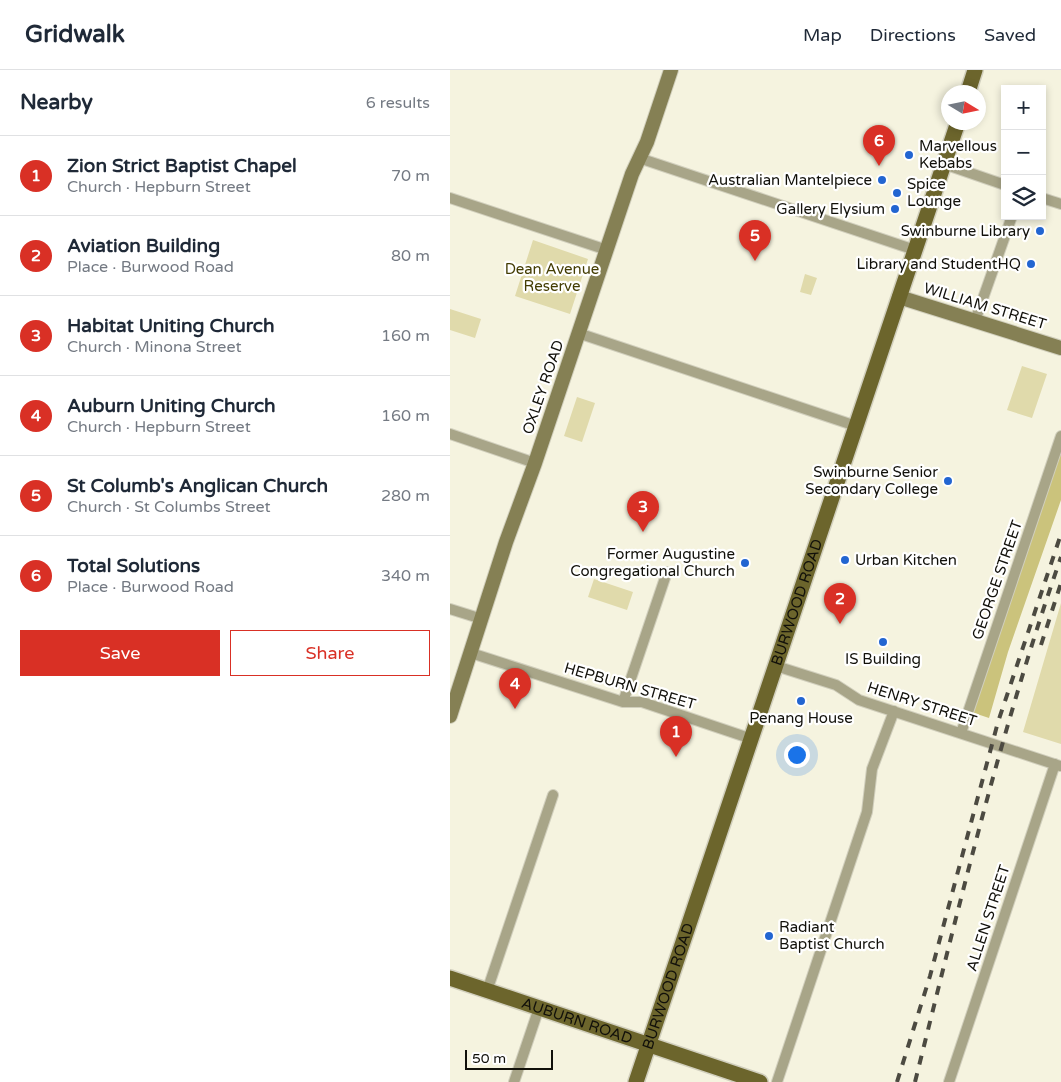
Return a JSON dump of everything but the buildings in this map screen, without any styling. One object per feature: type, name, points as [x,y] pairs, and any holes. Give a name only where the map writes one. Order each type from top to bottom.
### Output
[{"type":"main road","points":[[970,85],[975,70]]},
{"type":"main road","name":"BURWOOD ROAD","points":[[636,1082],[955,130]]},
{"type":"main road","name":"AUBURN ROAD","points":[[450,978],[760,1082]]},
{"type":"street","name":"OXLEY ROAD","points":[[450,716],[506,542],[671,70]]},
{"type":"street","points":[[639,158],[915,250]]},
{"type":"street","points":[[944,164],[1001,184]]},
{"type":"street","points":[[450,198],[607,250]]},
{"type":"street","points":[[1046,199],[1061,204]]},
{"type":"street","points":[[975,321],[1011,220]]},
{"type":"street","name":"WILLIAM STREET","points":[[899,296],[1061,348]]},
{"type":"street","points":[[578,333],[856,426]]},
{"type":"street","points":[[450,434],[535,463]]},
{"type":"street","name":"GEORGE STREET","points":[[961,733],[1061,436]]},
{"type":"street","points":[[624,702],[667,572]]},
{"type":"street","points":[[450,609],[482,619]]},
{"type":"street","name":"HEPBURN STREET","points":[[471,652],[624,702],[642,702],[752,739]]},
{"type":"street","name":"HENRY STREET","points":[[776,666],[836,686],[859,700],[1058,765]]},
{"type":"street","points":[[777,1082],[867,812],[872,770],[894,711]]},
{"type":"street","name":"ALLEN STREET","points":[[949,1082],[1058,765]]},
{"type":"street","points":[[487,991],[553,795]]},
{"type":"street","points":[[514,1082],[539,1008]]},
{"type":"green space","name":"Dean Avenue Reserve","points":[[533,240],[588,259],[570,314],[515,296]]},
{"type":"green space","points":[[805,274],[817,278],[811,295],[800,292]]},
{"type":"green space","points":[[450,309],[481,319],[475,338],[450,330]]},
{"type":"green space","points":[[1022,366],[1047,374],[1032,418],[1007,410]]},
{"type":"green space","points":[[577,397],[595,403],[582,442],[564,436]]},
{"type":"green space","points":[[594,579],[633,592],[627,610],[588,597]]},
{"type":"green space","points":[[1061,603],[1061,744],[1023,732]]},
{"type":"shaded area","points":[[1061,446],[1061,500],[1008,652],[989,718],[971,712]]},
{"type":"railway","points":[[897,1082],[930,976],[998,722],[1061,534]]},
{"type":"railway","points":[[915,1082],[1000,752],[1039,622],[1061,557]]},
{"type":"railway","points":[[1041,645],[1061,583]]},
{"type":"place","name":"Marvellous Kebabs","points":[[909,155]]},
{"type":"place","name":"Total Solutions","points":[[879,166]]},
{"type":"place","name":"Australian Mantelpiece","points":[[882,180]]},
{"type":"place","name":"Spice Lounge","points":[[897,193]]},
{"type":"place","name":"Gallery Elysium","points":[[895,209]]},
{"type":"place","name":"Swinburne Library","points":[[1040,231]]},
{"type":"place","name":"St Columb's Anglican Church","points":[[755,261]]},
{"type":"place","name":"Library and StudentHQ","points":[[1031,264]]},
{"type":"place","name":"Swinburne Senior Secondary College","points":[[948,481]]},
{"type":"place","name":"Habitat Uniting Church","points":[[643,532]]},
{"type":"place","name":"Urban Kitchen","points":[[845,560]]},
{"type":"place","name":"Former Augustine Congregational Church","points":[[745,563]]},
{"type":"place","name":"Aviation Building","points":[[840,624]]},
{"type":"place","name":"IS Building","points":[[883,642]]},
{"type":"place","name":"Penang House","points":[[801,701]]},
{"type":"place","name":"Auburn Uniting Church","points":[[515,709]]},
{"type":"place","name":"Zion Strict Baptist Chapel","points":[[676,757]]},
{"type":"place","name":"Radiant Baptist Church","points":[[769,936]]}]
